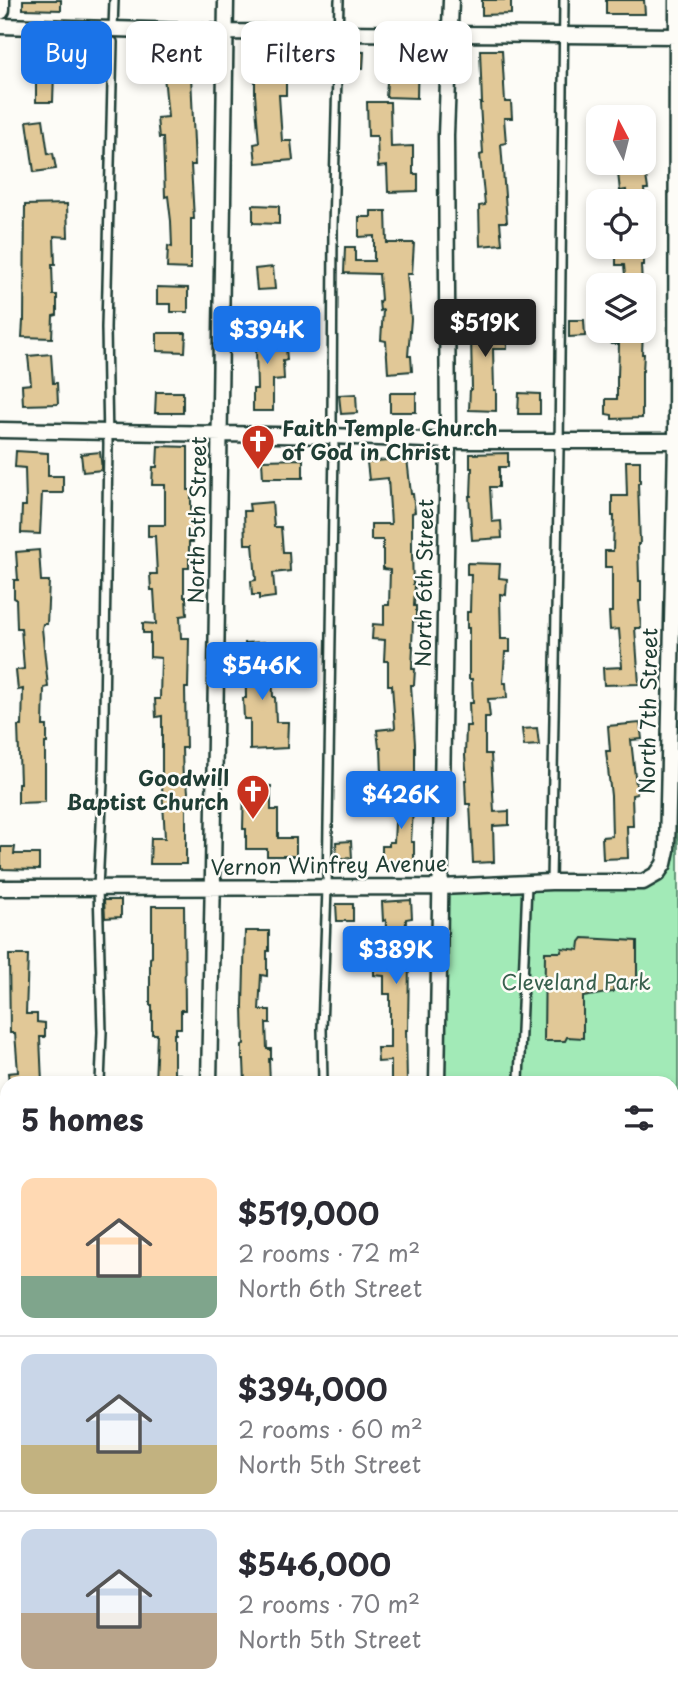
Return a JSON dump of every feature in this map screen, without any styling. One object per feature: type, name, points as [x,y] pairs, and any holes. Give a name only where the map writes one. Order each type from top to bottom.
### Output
[{"type":"street","points":[[0,0],[0,10]]},
{"type":"street","name":"North 5th Street","points":[[225,21],[226,0]]},
{"type":"street","name":"North 6th Street","points":[[451,0],[451,21]]},
{"type":"street","name":"North 7th Street","points":[[657,874],[664,864],[667,850],[677,441],[677,0]]},
{"type":"street","points":[[0,26],[126,35]]},
{"type":"street","points":[[472,35],[677,36]]},
{"type":"street","name":"North 5th Street","points":[[209,1076],[224,84]]},
{"type":"street","name":"North 6th Street","points":[[437,1076],[448,441],[446,135],[449,84]]},
{"type":"street","points":[[0,430],[332,436],[448,441],[677,441]]},
{"type":"street","name":"Vernon Winfrey Avenue","points":[[0,888],[441,887],[643,882],[657,874]]},
{"type":"lane","points":[[100,1076],[102,1032],[98,888],[103,783],[106,328],[114,0]]},
{"type":"lane","points":[[338,21],[339,0]]},
{"type":"lane","points":[[551,883],[564,0]]},
{"type":"lane","points":[[323,1076],[337,84]]},
{"type":"lane","points":[[519,1076],[527,884]]},
{"type":"green space","name":"Cleveland Park","points":[[678,441],[678,1076],[437,1076],[441,887],[643,882],[666,851]]},
{"type":"building","points":[[23,0],[61,0],[61,10],[23,9]]},
{"type":"building","points":[[482,0],[511,0],[511,14],[482,15]]},
{"type":"building","points":[[606,0],[644,0],[645,14],[606,14]]},
{"type":"building","points":[[480,50],[502,50],[505,102],[511,102],[512,118],[504,118],[506,143],[501,144],[507,222],[500,222],[502,244],[480,246],[479,206],[485,205],[480,155],[483,154]]},
{"type":"building","points":[[360,52],[364,52],[363,69],[360,69]]},
{"type":"building","points":[[36,84],[54,84],[53,102],[36,102]]},
{"type":"building","points":[[165,84],[191,84],[195,165],[191,165],[194,219],[191,219],[191,269],[167,268],[168,246],[172,247],[171,221],[168,196],[165,197],[163,138],[159,138],[157,118],[168,117]]},
{"type":"building","points":[[255,84],[286,84],[286,95],[279,95],[282,141],[291,141],[293,160],[256,163],[254,144],[259,143]]},
{"type":"building","points":[[387,84],[417,84],[417,98],[386,97]]},
{"type":"building","points":[[367,102],[390,102],[391,147],[413,146],[413,174],[418,174],[418,191],[388,192],[387,166],[378,167],[377,136],[368,136]]},
{"type":"building","points":[[43,119],[48,154],[53,153],[56,169],[34,172],[27,121]]},
{"type":"building","points":[[618,175],[646,175],[648,189],[620,189]]},
{"type":"building","points":[[67,204],[68,237],[54,236],[53,295],[57,295],[57,315],[53,316],[52,338],[22,337],[25,205]]},
{"type":"building","points":[[253,205],[279,206],[279,224],[253,223]]},
{"type":"building","points":[[371,211],[386,211],[387,243],[414,243],[412,274],[407,274],[411,319],[408,356],[411,356],[412,371],[388,373],[386,341],[381,340],[383,310],[380,311],[379,274],[344,273],[345,247],[355,247],[355,261],[374,261],[374,236],[359,237],[359,217],[371,217]]},
{"type":"building","points":[[616,259],[644,259],[641,273],[625,273],[624,265],[616,265]]},
{"type":"building","points":[[273,267],[275,289],[257,290],[255,269]]},
{"type":"building","points":[[157,287],[188,288],[188,312],[171,312],[171,304],[157,304]]},
{"type":"building","points":[[496,302],[497,333],[502,333],[502,339],[507,339],[507,349],[493,349],[496,411],[469,410],[472,389],[471,333],[480,333],[478,303]]},
{"type":"building","points":[[270,316],[273,348],[286,347],[287,360],[283,361],[284,379],[273,380],[273,411],[253,411],[253,389],[257,389],[256,350],[259,349],[256,317]]},
{"type":"building","points":[[569,320],[584,320],[585,336],[569,337]]},
{"type":"building","points":[[157,333],[186,333],[185,352],[157,351]]},
{"type":"building","points":[[642,343],[642,418],[612,419],[612,415],[606,414],[606,399],[617,399],[619,344],[611,344]]},
{"type":"building","points":[[51,354],[58,404],[23,405],[22,385],[31,384],[28,356]]},
{"type":"building","points":[[156,392],[183,392],[183,413],[155,413]]},
{"type":"building","points":[[390,393],[416,393],[416,412],[390,412]]},
{"type":"building","points":[[519,393],[540,394],[540,414],[518,414]]},
{"type":"building","points":[[356,394],[357,413],[341,414],[339,395]]},
{"type":"building","points":[[158,446],[188,447],[188,490],[191,490],[193,542],[189,542],[189,568],[184,568],[187,615],[180,616],[181,638],[189,638],[188,688],[185,688],[186,748],[182,748],[183,783],[187,782],[189,802],[186,803],[186,864],[150,864],[151,838],[165,838],[162,716],[156,717],[155,699],[160,699],[161,658],[150,657],[150,633],[143,633],[143,623],[156,624],[150,574],[157,574],[155,536],[148,536],[148,525],[165,525],[165,485],[152,485],[153,467],[157,467]]},
{"type":"building","points":[[16,451],[48,453],[48,476],[63,476],[63,493],[42,493],[40,534],[21,533],[22,506],[26,506],[25,468],[15,467]]},
{"type":"building","points":[[100,452],[102,470],[83,472],[81,454]]},
{"type":"building","points":[[508,453],[508,467],[499,467],[499,487],[490,487],[492,522],[501,521],[502,538],[472,540],[470,454]]},
{"type":"building","points":[[407,458],[415,512],[412,513],[412,553],[416,621],[413,621],[412,669],[415,669],[414,685],[411,685],[415,774],[382,775],[377,730],[395,728],[392,685],[388,685],[388,661],[384,661],[385,640],[372,639],[373,624],[384,625],[384,605],[389,605],[390,570],[383,569],[383,540],[371,540],[371,524],[391,524],[388,478],[369,480],[367,462]]},
{"type":"building","points":[[303,459],[303,478],[263,478],[262,460]]},
{"type":"building","points":[[626,461],[640,461],[638,544],[641,628],[635,628],[639,684],[604,685],[603,668],[622,667],[619,629],[610,630],[612,567],[605,567],[605,551],[613,551],[612,496],[627,496]]},
{"type":"building","points":[[272,502],[274,527],[281,527],[283,552],[289,552],[290,571],[273,573],[275,597],[259,599],[259,595],[252,595],[251,581],[256,580],[253,544],[245,544],[244,511],[250,511],[249,504]]},
{"type":"building","points":[[39,550],[41,581],[49,581],[47,624],[43,624],[42,628],[48,687],[44,688],[43,726],[47,726],[45,802],[18,803],[18,726],[22,726],[23,689],[18,690],[16,670],[24,669],[21,628],[17,628],[14,598],[14,580],[18,580],[16,552]]},
{"type":"building","points":[[467,563],[500,564],[499,578],[507,579],[506,595],[500,594],[501,639],[510,639],[510,652],[505,652],[503,683],[506,683],[507,698],[488,699],[490,717],[485,717],[485,754],[491,754],[494,812],[509,811],[509,825],[493,826],[494,862],[473,863],[470,804],[466,804],[466,726],[470,726],[469,703],[473,703],[467,628],[471,574],[467,574]]},
{"type":"building","points":[[265,642],[266,664],[272,664],[276,722],[288,722],[287,748],[250,750],[250,719],[244,719],[243,698],[246,698],[245,643]]},
{"type":"building","points":[[640,723],[642,739],[631,740],[637,794],[632,795],[633,826],[627,826],[628,858],[603,859],[602,837],[612,836],[606,751],[610,751],[608,726]]},
{"type":"building","points":[[537,728],[539,745],[524,746],[522,729]]},
{"type":"building","points":[[244,785],[271,786],[271,810],[278,810],[278,838],[296,838],[296,856],[267,856],[267,849],[246,849],[246,829],[243,829]]},
{"type":"building","points":[[385,793],[414,795],[411,842],[414,842],[414,863],[382,863],[382,846],[389,846],[389,842],[394,842],[396,804],[385,804]]},
{"type":"building","points":[[351,841],[352,858],[337,859],[336,842]]},
{"type":"building","points":[[1,847],[15,847],[14,854],[39,854],[39,870],[1,869]]},
{"type":"building","points":[[104,900],[121,900],[121,917],[105,918]]},
{"type":"building","points":[[411,900],[412,918],[406,919],[405,957],[409,957],[407,1076],[391,1076],[391,1061],[378,1062],[377,1048],[390,1048],[390,994],[384,994],[384,976],[374,975],[374,957],[385,957],[386,920],[383,921],[382,902]]},
{"type":"building","points":[[336,904],[353,904],[353,921],[337,921]]},
{"type":"building","points":[[152,906],[184,906],[185,1010],[181,1010],[181,1028],[176,1028],[174,1034],[174,1074],[180,1076],[155,1076],[157,1034],[152,1034],[150,1005]]},
{"type":"building","points":[[245,931],[269,931],[267,976],[261,975],[259,1010],[270,1010],[270,1023],[266,1023],[267,1049],[271,1049],[270,1076],[245,1076],[242,1060]]},
{"type":"building","points":[[583,938],[637,941],[637,984],[614,985],[613,992],[583,997],[583,1038],[567,1037],[565,1041],[544,1041],[545,952],[561,952],[562,948],[579,950]]},
{"type":"building","points":[[9,955],[28,955],[26,1014],[37,1014],[37,1022],[45,1023],[45,1037],[40,1037],[42,1076],[8,1076],[8,1073],[18,1072],[15,1033],[10,1033]]},
{"type":"place","name":"Faith Temple Church of God in Christ","points":[[258,471]]},
{"type":"place","name":"Goodwill Baptist Church","points":[[253,821]]}]
